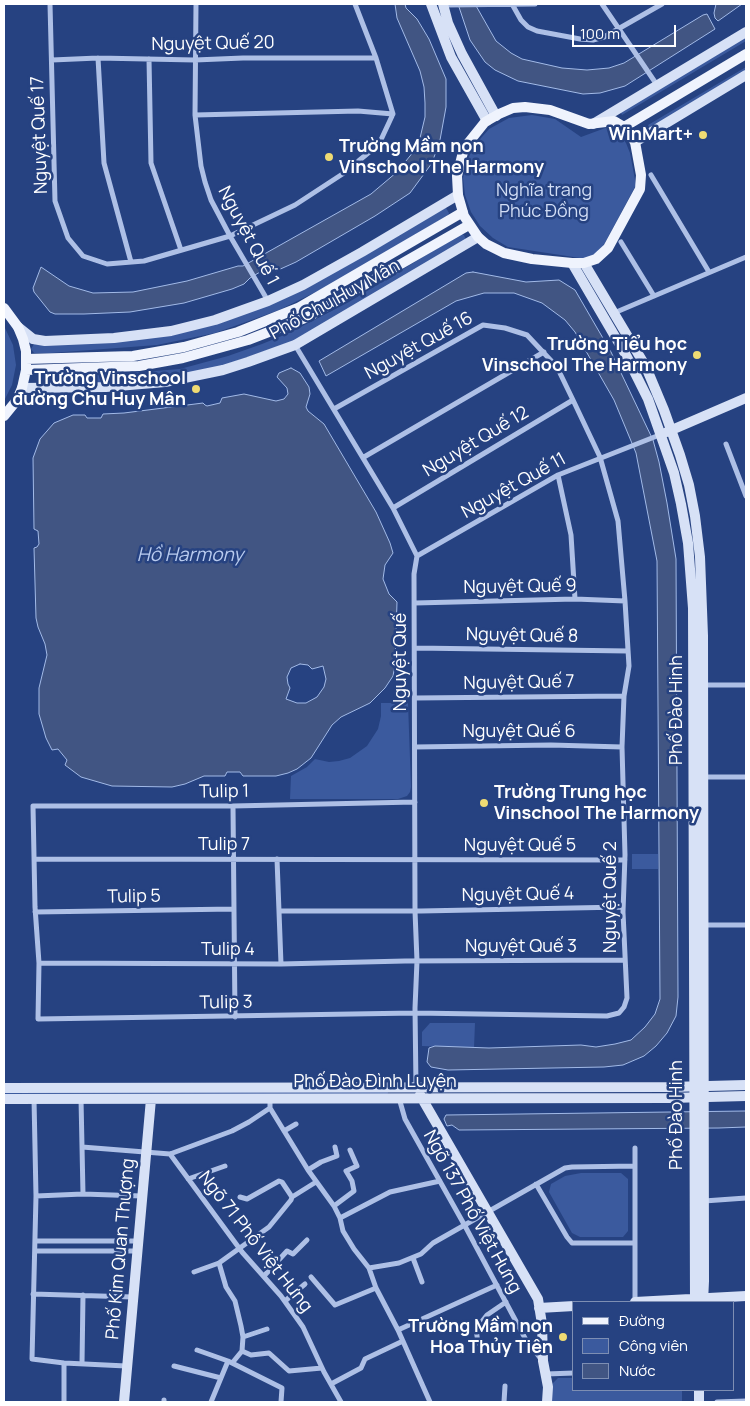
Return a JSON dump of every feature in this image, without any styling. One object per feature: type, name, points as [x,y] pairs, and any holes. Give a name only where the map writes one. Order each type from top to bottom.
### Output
[{"type":"main road","points":[[624,127],[746,54]]},
{"type":"main road","points":[[513,108],[550,110],[580,122],[593,124],[614,121],[624,127],[635,142],[641,175],[637,195],[608,248],[596,259],[584,263],[572,263],[514,256],[495,249],[478,237],[469,225],[463,212],[458,195],[457,176],[463,152],[475,133],[492,118],[513,108]]},
{"type":"main road","name":"Phố Chu Huy Mân","points":[[26,365],[132,356],[184,347],[232,334],[298,308],[463,212]]},
{"type":"main road","name":"Phố Chu Huy Mân","points":[[26,365],[139,366],[183,358],[248,340],[310,316],[469,225]]},
{"type":"main road","points":[[4,308],[18,327],[23,339],[26,365],[22,388],[17,400],[4,416]]},
{"type":"street","name":"Nguyệt Quế 17","points":[[50,4],[55,201],[68,238],[82,256],[107,264],[144,261],[230,236],[295,205],[344,173],[379,144],[393,114]]},
{"type":"street","name":"Nguyệt Quế 1","points":[[196,4],[195,115],[205,182],[211,200],[230,236],[268,301]]},
{"type":"street","points":[[195,115],[358,111],[393,114],[376,58],[355,4]]},
{"type":"street","points":[[424,4],[431,4],[442,38],[464,83],[492,118]]},
{"type":"street","points":[[492,118],[453,34],[443,4],[535,4]]},
{"type":"street","points":[[512,4],[521,20],[528,27],[537,31],[593,40],[604,37],[662,4]]},
{"type":"street","points":[[602,4],[657,85]]},
{"type":"street","points":[[593,124],[746,32]]},
{"type":"street","points":[[442,38],[453,34]]},
{"type":"street","name":"Nguyệt Quế 20","points":[[52,60],[98,58],[195,60],[376,58]]},
{"type":"street","points":[[98,58],[104,164],[131,262]]},
{"type":"street","points":[[149,59],[151,163],[181,250]]},
{"type":"street","points":[[635,142],[746,75]]},
{"type":"street","points":[[650,175],[709,272]]},
{"type":"street","name":"Phố Chu Huy Mân","points":[[18,327],[34,339],[45,341],[114,338],[171,331],[214,320],[268,301],[303,285],[458,195]]},
{"type":"street","name":"Phố Chu Huy Mân","points":[[22,388],[106,387],[165,382],[223,370],[295,345],[478,237]]},
{"type":"street","points":[[621,242],[654,296]]},
{"type":"street","points":[[614,312],[746,257]]},
{"type":"street","name":"Phố Đào Hinh","points":[[572,263],[635,370],[674,473],[683,511],[690,560],[699,1086],[699,1300]]},
{"type":"street","name":"Phố Đào Hinh","points":[[584,263],[648,371],[672,430],[687,478],[697,528],[703,589],[704,925],[699,1086]]},
{"type":"street","name":"Nguyệt Quế 16","points":[[334,409],[484,325],[505,328],[527,335],[557,368],[600,457]]},
{"type":"street","points":[[295,345],[364,458],[418,556]]},
{"type":"street","points":[[364,458],[544,352]]},
{"type":"street","points":[[659,436],[746,398]]},
{"type":"street","name":"Nguyệt Quế 12","points":[[393,508],[573,400]]},
{"type":"street","name":"Nguyệt Quế 11","points":[[418,556],[558,475],[600,457],[659,436]]},
{"type":"street","points":[[726,444],[746,496]]},
{"type":"street","name":"Nguyệt Quế 2","points":[[415,1013],[614,1016],[619,1014],[627,998],[623,907],[625,860],[622,747],[624,696],[629,666],[618,521],[600,457]]},
{"type":"street","points":[[558,475],[571,535],[574,599]]},
{"type":"street","name":"Nguyệt Quế","points":[[416,1087],[414,574],[418,556]]},
{"type":"street","name":"Nguyệt Quế 9","points":[[415,603],[574,599],[625,601]]},
{"type":"street","name":"Nguyệt Quế 8","points":[[415,648],[628,652]]},
{"type":"street","points":[[703,685],[746,685]]},
{"type":"street","name":"Nguyệt Quế 7","points":[[415,698],[624,696]]},
{"type":"street","name":"Nguyệt Quế 6","points":[[415,747],[551,745],[622,747]]},
{"type":"street","points":[[703,777],[746,777]]},
{"type":"street","name":"Tulip 1","points":[[34,859],[33,806],[233,806],[415,802]]},
{"type":"street","points":[[233,806],[235,1016]]},
{"type":"street","points":[[34,859],[39,963]]},
{"type":"street","name":"Tulip 7","points":[[34,859],[415,859]]},
{"type":"street","points":[[277,859],[281,964]]},
{"type":"street","name":"Nguyệt Quế 5","points":[[415,859],[625,860]]},
{"type":"street","name":"Nguyệt Quế 4","points":[[280,911],[414,911],[623,907]]},
{"type":"street","name":"Tulip 5","points":[[36,912],[234,909]]},
{"type":"street","points":[[704,925],[746,925]]},
{"type":"street","name":"Nguyệt Quế 3","points":[[417,961],[625,960]]},
{"type":"street","name":"Tulip 4","points":[[39,963],[281,964],[417,961]]},
{"type":"street","name":"Tulip 3","points":[[39,963],[38,1019],[415,1013]]},
{"type":"street","name":"Phố Đào Đình Luyện","points":[[4,1088],[746,1085]]},
{"type":"street","points":[[416,1087],[538,1300],[543,1361],[548,1387],[547,1402]]},
{"type":"street","name":"Phố Đào Đình Luyện","points":[[4,1099],[151,1099],[270,1103],[399,1098],[746,1096]]},
{"type":"street","name":"Phố Đào Hinh","points":[[699,1097],[704,1201],[699,1300]]},
{"type":"street","name":"Ngõ 137 Phố Việt Hưng","points":[[399,1098],[405,1119],[531,1346],[543,1361]]},
{"type":"street","points":[[34,1099],[36,1196],[32,1359],[64,1363],[126,1366]]},
{"type":"street","points":[[81,1099],[83,1194]]},
{"type":"street","name":"Phố Kim Quan Thượng","points":[[124,1402],[151,1099]]},
{"type":"street","points":[[82,1147],[170,1154],[249,1122],[270,1103],[284,1131],[308,1170],[334,1206],[340,1218],[343,1231],[369,1268],[376,1288],[398,1330],[430,1402]]},
{"type":"street","points":[[284,1131],[296,1124]]},
{"type":"street","points":[[308,1170],[321,1162],[337,1156],[334,1147]]},
{"type":"street","points":[[635,1148],[635,1301]]},
{"type":"street","points":[[334,1206],[354,1191],[352,1181],[346,1171],[358,1166],[350,1150]]},
{"type":"street","name":"Ngõ 71 Phố Việt Hưng","points":[[170,1154],[240,1249],[285,1301],[303,1327],[322,1368],[341,1402]]},
{"type":"street","points":[[188,1179],[226,1166]]},
{"type":"street","points":[[369,1268],[399,1263],[421,1254],[433,1243],[568,1167],[635,1166]]},
{"type":"street","points":[[240,1197],[247,1199],[279,1181],[282,1182],[292,1197]]},
{"type":"street","points":[[340,1218],[390,1192],[440,1181]]},
{"type":"street","points":[[194,1272],[219,1263],[270,1227],[292,1197],[316,1182]]},
{"type":"street","points":[[536,1184],[567,1237],[572,1242],[635,1243]]},
{"type":"street","points":[[36,1196],[83,1194],[142,1196]]},
{"type":"street","points":[[704,1201],[746,1198]]},
{"type":"street","points":[[264,1276],[287,1251],[293,1254],[307,1240]]},
{"type":"street","points":[[35,1241],[138,1246]]},
{"type":"street","points":[[35,1251],[138,1246]]},
{"type":"street","points":[[413,1258],[422,1282]]},
{"type":"street","points":[[211,1402],[230,1362],[242,1351],[243,1337],[235,1301],[226,1287],[219,1263]]},
{"type":"street","points":[[311,1277],[335,1305],[376,1288]]},
{"type":"street","points":[[285,1301],[305,1284]]},
{"type":"street","points":[[398,1330],[497,1285]]},
{"type":"street","points":[[34,1294],[133,1297]]},
{"type":"street","points":[[82,1295],[82,1364]]},
{"type":"street","points":[[667,1301],[746,1296]]},
{"type":"street","points":[[478,1343],[476,1329],[487,1315],[506,1302]]},
{"type":"street","points":[[539,1308],[572,1306]]},
{"type":"street","points":[[243,1337],[267,1329]]},
{"type":"street","points":[[531,1346],[542,1340]]},
{"type":"street","points":[[331,1384],[361,1368],[365,1359],[403,1341]]},
{"type":"street","points":[[197,1350],[230,1362],[282,1388],[281,1402]]},
{"type":"street","points":[[242,1351],[251,1355],[269,1353],[288,1371],[322,1368]]},
{"type":"street","points":[[64,1363],[64,1402]]},
{"type":"street","points":[[174,1366],[221,1378]]},
{"type":"street","points":[[546,1374],[572,1373]]},
{"type":"street","points":[[504,1402],[505,1386]]},
{"type":"street","points":[[717,1402],[746,1400]]},
{"type":"green space","points":[[746,36],[746,41],[622,115],[620,111]]},
{"type":"green space","points":[[746,67],[746,72],[650,129],[648,125]]},
{"type":"green space","name":"Nghĩa trang Phúc Đồng","points":[[532,115],[555,119],[581,137],[608,127],[613,128],[619,132],[630,153],[636,185],[601,250],[589,258],[508,247],[493,238],[480,226],[471,212],[465,195],[463,178],[467,161],[474,146],[489,129],[509,118]]},
{"type":"green space","points":[[446,208],[449,213],[448,215],[338,281],[279,310],[215,333],[157,345],[51,353],[34,353],[31,349],[34,344],[41,345],[221,322]]},
{"type":"green space","points":[[461,234],[464,235],[466,240],[293,341],[222,366],[164,379],[104,383],[39,383],[36,381],[39,375],[104,375],[180,369],[228,356],[289,333],[349,302]]},
{"type":"green space","points":[[4,326],[13,345],[16,365],[12,385],[4,401]]},
{"type":"green space","points":[[381,703],[408,703],[411,787],[407,796],[398,799],[290,799],[291,776],[307,767],[315,759],[329,762],[339,761],[350,758],[367,746],[378,729]]},
{"type":"green space","points":[[632,854],[658,854],[658,869],[632,869]]},
{"type":"green space","points":[[430,1023],[475,1023],[474,1048],[422,1046],[422,1032]]},
{"type":"green space","points":[[4,1092],[388,1093],[387,1095],[4,1096]]},
{"type":"green space","points":[[581,1173],[621,1173],[628,1179],[628,1231],[623,1237],[580,1237],[572,1233],[549,1192],[551,1184],[565,1176]]},
{"type":"green space","points":[[558,1378],[572,1378],[572,1391],[682,1391],[682,1402],[550,1402],[551,1385]]},
{"type":"water","points":[[395,4],[405,4],[406,8],[417,19],[429,39],[446,79],[446,107],[440,140],[432,163],[410,193],[375,216],[296,262],[276,271],[265,269],[244,284],[232,289],[184,303],[130,312],[55,314],[50,312],[33,288],[41,267],[69,286],[93,293],[133,292],[187,281],[243,266],[371,194],[397,172],[414,151],[420,138],[425,117],[425,103],[420,71],[397,18]]},
{"type":"water","points":[[458,4],[475,4],[496,41],[511,53],[522,59],[562,68],[587,70],[609,68],[624,63],[703,15],[707,14],[715,29],[625,86],[600,93],[583,94],[518,81],[495,70],[485,62],[470,40]]},
{"type":"water","points":[[716,4],[742,4],[718,21],[714,13]]},
{"type":"water","points":[[473,272],[526,282],[559,280],[575,290],[611,352],[653,440],[667,503],[676,559],[678,997],[676,1016],[667,1033],[644,1056],[623,1065],[448,1070],[431,1067],[427,1062],[429,1048],[435,1046],[489,1048],[581,1045],[596,1047],[631,1040],[655,1014],[660,999],[657,561],[636,453],[614,400],[575,332],[565,320],[542,303],[514,293],[484,293],[456,301],[326,376],[319,361],[466,273]]},
{"type":"water","name":"Hồ Harmony","points":[[291,368],[300,373],[309,387],[310,394],[306,407],[308,411],[324,424],[376,512],[390,543],[393,553],[385,565],[383,579],[389,594],[397,602],[393,676],[385,688],[370,703],[341,717],[332,725],[311,758],[297,769],[288,773],[276,776],[243,776],[240,772],[227,772],[225,776],[204,776],[172,787],[112,786],[81,777],[65,765],[67,760],[58,749],[52,750],[46,738],[39,714],[39,688],[47,655],[36,618],[34,548],[39,544],[38,531],[34,529],[33,458],[40,439],[54,423],[73,415],[101,418],[103,414],[203,403],[207,406],[220,403],[222,398],[244,394],[276,401],[284,399],[288,394],[287,388],[277,377],[279,373]],"holes":[[[300,664],[308,665],[312,669],[323,666],[326,679],[324,687],[317,697],[306,703],[297,703],[286,699],[290,688],[287,677],[291,668]]]},
{"type":"water","points":[[746,1111],[746,1127],[719,1128],[459,1130],[452,1125],[447,1126],[444,1119],[446,1115]]},
{"type":"place","name":"WinMart+","points":[[703,135]]},
{"type":"place","name":"Trường Mầm non Vinschool The Harmony","points":[[329,157]]},
{"type":"place","name":"Trường Tiểu học Vinschool The Harmony","points":[[697,355]]},
{"type":"place","name":"Trường Vinschool đường Chu Huy Mân","points":[[196,389]]},
{"type":"place","name":"Trường Trung học Vinschool The Harmony","points":[[484,803]]},
{"type":"place","name":"Trường Mầm non Hoa Thủy Tiên","points":[[563,1337]]}]
